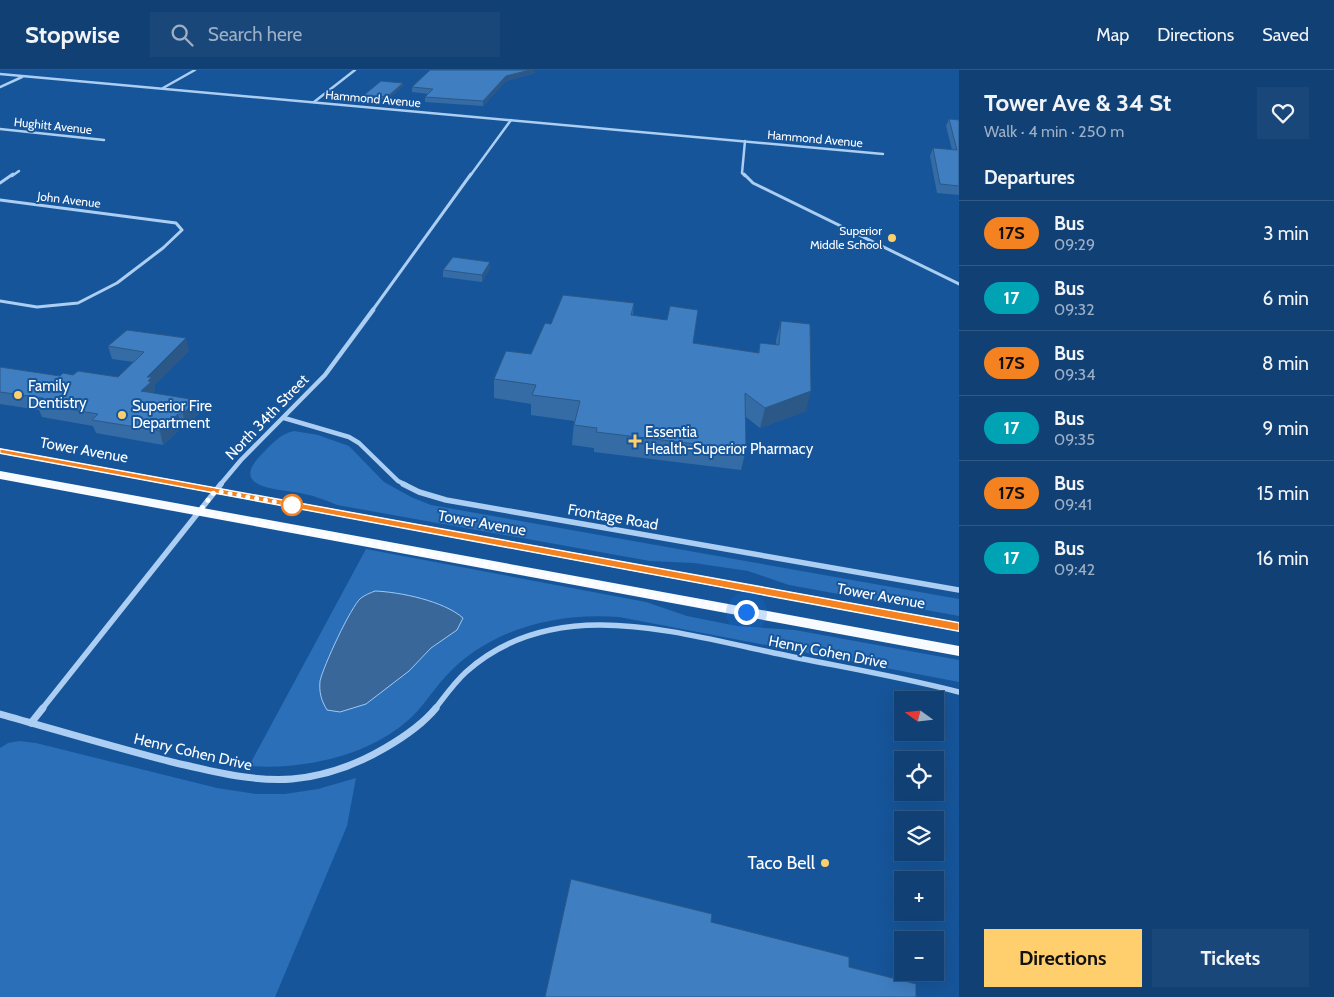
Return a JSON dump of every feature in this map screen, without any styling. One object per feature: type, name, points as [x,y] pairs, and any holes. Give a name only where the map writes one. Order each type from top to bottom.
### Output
[{"type":"main road","name":"Tower Avenue","points":[[0,452],[959,627]]},
{"type":"main road","points":[[0,475],[959,651]]},
{"type":"street","points":[[163,89],[195,70]]},
{"type":"street","points":[[313,102],[355,70]]},
{"type":"street","name":"Hammond Avenue","points":[[0,74],[883,154]]},
{"type":"street","points":[[0,87],[24,76]]},
{"type":"street","name":"North 34th Street","points":[[31,723],[215,491],[253,447],[325,375],[511,120]]},
{"type":"street","name":"Hughitt Avenue","points":[[0,129],[104,140]]},
{"type":"street","name":"Hammond Avenue","points":[[745,142],[742,173],[754,183],[959,284]]},
{"type":"street","points":[[0,183],[19,171]]},
{"type":"street","name":"John Avenue","points":[[0,200],[136,216],[176,223],[182,230],[163,248],[116,283],[78,303],[36,306],[0,302]]},
{"type":"street","name":"Frontage Road","points":[[284,418],[349,437],[359,443],[398,481],[419,492],[446,500],[959,590]]},
{"type":"street","name":"Henry Cohen Drive","points":[[0,714],[204,769],[250,779],[286,780],[320,776],[345,769],[364,760],[404,736],[427,717],[456,682],[488,654],[512,642],[542,631],[588,623],[619,625],[676,634],[959,692]]},
{"type":"shaded area","points":[[294,431],[318,435],[349,446],[384,482],[411,497],[431,505],[959,599],[959,616],[789,585],[748,571],[694,563],[650,561],[337,505],[312,496],[272,489],[254,482],[250,476],[252,467],[260,456],[279,438]]},
{"type":"shaded area","points":[[366,549],[646,602],[687,616],[737,626],[795,630],[959,660],[959,682],[619,617],[572,618],[548,621],[525,627],[503,635],[482,646],[446,676],[406,722],[390,734],[371,744],[332,759],[311,763],[290,766],[249,766]]},
{"type":"shaded area","points":[[375,591],[421,598],[445,607],[463,618],[457,630],[431,648],[409,671],[366,704],[340,712],[327,710],[321,696],[320,685],[326,663],[356,603],[361,598]]},
{"type":"shaded area","points":[[19,741],[36,743],[217,788],[256,794],[285,794],[318,789],[356,778],[347,826],[275,997],[0,997],[0,748],[8,743]]},
{"type":"building","points":[[430,70],[530,70],[506,76],[483,101],[425,97],[433,89],[412,87]]},
{"type":"building","points":[[381,81],[403,83],[387,97],[364,95]]},
{"type":"building","points":[[949,119],[959,120],[959,186],[940,184],[933,148],[957,150]]},
{"type":"building","points":[[453,257],[490,262],[482,275],[443,270]]},
{"type":"building","points":[[563,295],[634,303],[631,315],[667,320],[670,306],[698,310],[693,343],[759,353],[760,343],[779,345],[781,321],[810,324],[811,391],[765,408],[745,393],[746,450],[596,432],[597,428],[574,425],[580,401],[532,395],[536,385],[494,379],[506,351],[531,354],[545,323],[551,324]]},
{"type":"building","points":[[127,330],[186,338],[147,377],[152,377],[148,381],[151,382],[141,391],[196,400],[183,414],[178,414],[160,431],[92,420],[98,414],[37,404],[43,398],[0,392],[0,367],[60,376],[63,373],[73,375],[78,371],[118,377],[144,352],[108,346]]},
{"type":"building","points":[[571,879],[712,914],[711,922],[849,957],[849,967],[894,978],[894,981],[916,984],[916,997],[545,997]]},
{"type":"bus line","name":"17S","points":[[0,451],[959,627]]},
{"type":"place","name":"Superior Middle School","points":[[892,238]]},
{"type":"place","name":"Family Dentistry","points":[[18,395]]},
{"type":"place","name":"Superior Fire Department","points":[[122,415]]},
{"type":"place","name":"Essentia Health-Superior Pharmacy","points":[[635,441]]},
{"type":"place","name":"Taco Bell","points":[[825,863]]},
{"type":"route","points":[[292,505],[215,491],[199,512],[746,612]]}]
